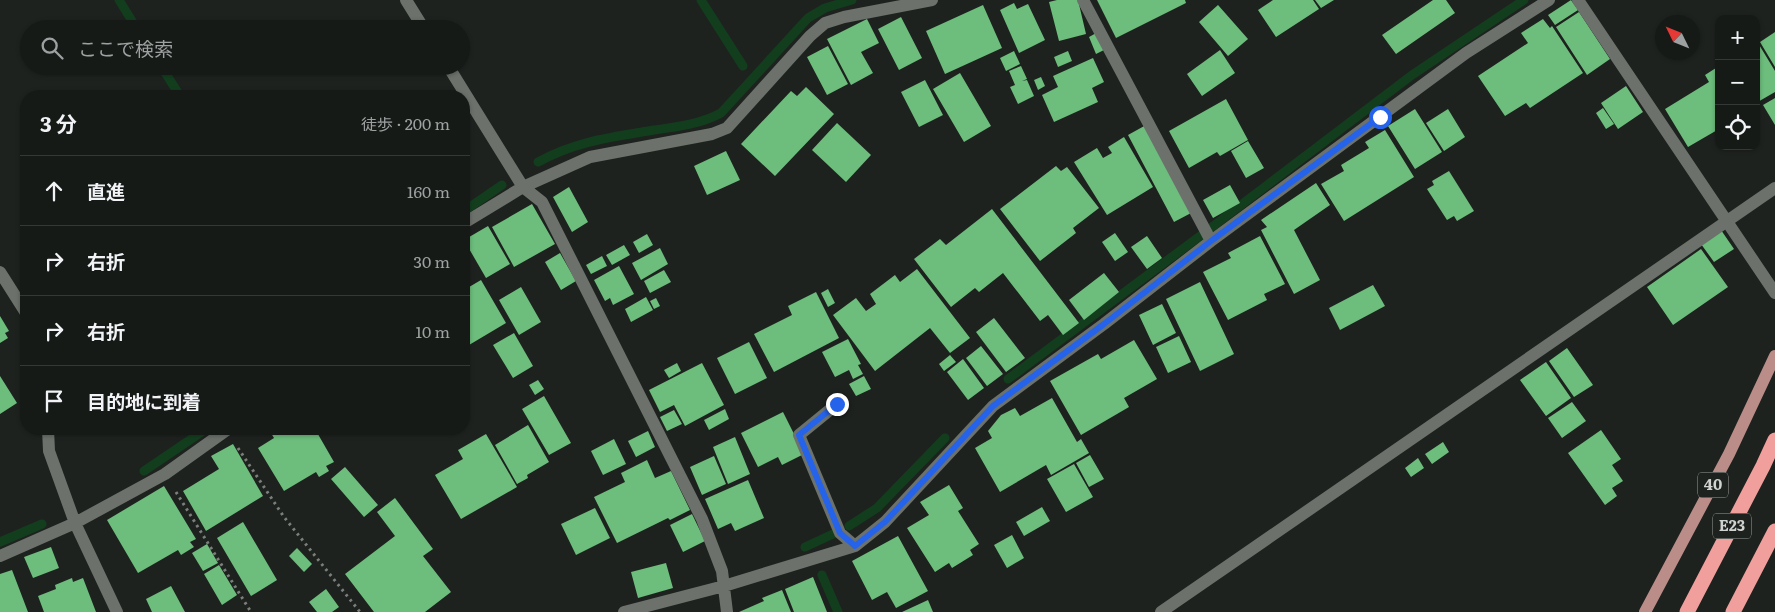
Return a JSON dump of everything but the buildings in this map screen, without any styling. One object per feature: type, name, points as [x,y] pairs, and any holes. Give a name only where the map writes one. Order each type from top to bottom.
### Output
[{"type":"highway","name":"E23","points":[[1687,612],[1775,440]]},
{"type":"highway","name":"E23","points":[[1733,612],[1775,531]]},
{"type":"main road","name":"40","points":[[1645,612],[1729,454],[1775,356]]},
{"type":"street","points":[[406,0],[418,20]]},
{"type":"street","points":[[470,219],[523,187],[590,157],[712,134],[727,128],[810,36],[825,23],[844,17],[932,0]]},
{"type":"street","points":[[1083,0],[1211,241]]},
{"type":"street","points":[[624,612],[724,586],[855,546],[885,522],[993,406],[1104,324],[1211,241],[1466,53],[1549,0]]},
{"type":"street","points":[[1578,0],[1775,293]]},
{"type":"street","points":[[454,75],[463,90]]},
{"type":"street","points":[[470,101],[523,187],[542,202],[694,502],[722,571],[727,612]]},
{"type":"street","points":[[1161,612],[1775,188]]},
{"type":"street","points":[[0,272],[20,304]]},
{"type":"street","points":[[837,404],[799,435],[840,533],[855,546]]},
{"type":"street","points":[[48,435],[49,451],[75,523],[117,612]]},
{"type":"street","points":[[0,556],[75,523],[165,474],[219,435]]},
{"type":"path","points":[[231,435],[284,517],[360,612]]},
{"type":"path","points":[[165,474],[251,612]]},
{"type":"waterway","points":[[119,0],[131,20]]},
{"type":"waterway","points":[[701,0],[743,66]]},
{"type":"waterway","points":[[538,162],[580,144],[688,124],[705,120],[721,113],[808,18],[825,8],[852,0]]},
{"type":"waterway","points":[[1212,227],[1412,75],[1524,0]]},
{"type":"waterway","points":[[167,75],[176,90]]},
{"type":"waterway","points":[[470,207],[502,185]]},
{"type":"waterway","points":[[1008,379],[1200,236]]},
{"type":"waterway","points":[[144,471],[197,435]]},
{"type":"waterway","points":[[849,526],[877,508],[945,438]]},
{"type":"waterway","points":[[0,542],[42,524]]},
{"type":"waterway","points":[[805,547],[833,534]]},
{"type":"waterway","points":[[822,575],[838,612]]},
{"type":"route","points":[[837,404],[799,435],[840,533],[855,546],[885,522],[993,406],[1104,324],[1211,241],[1380,117]]}]
